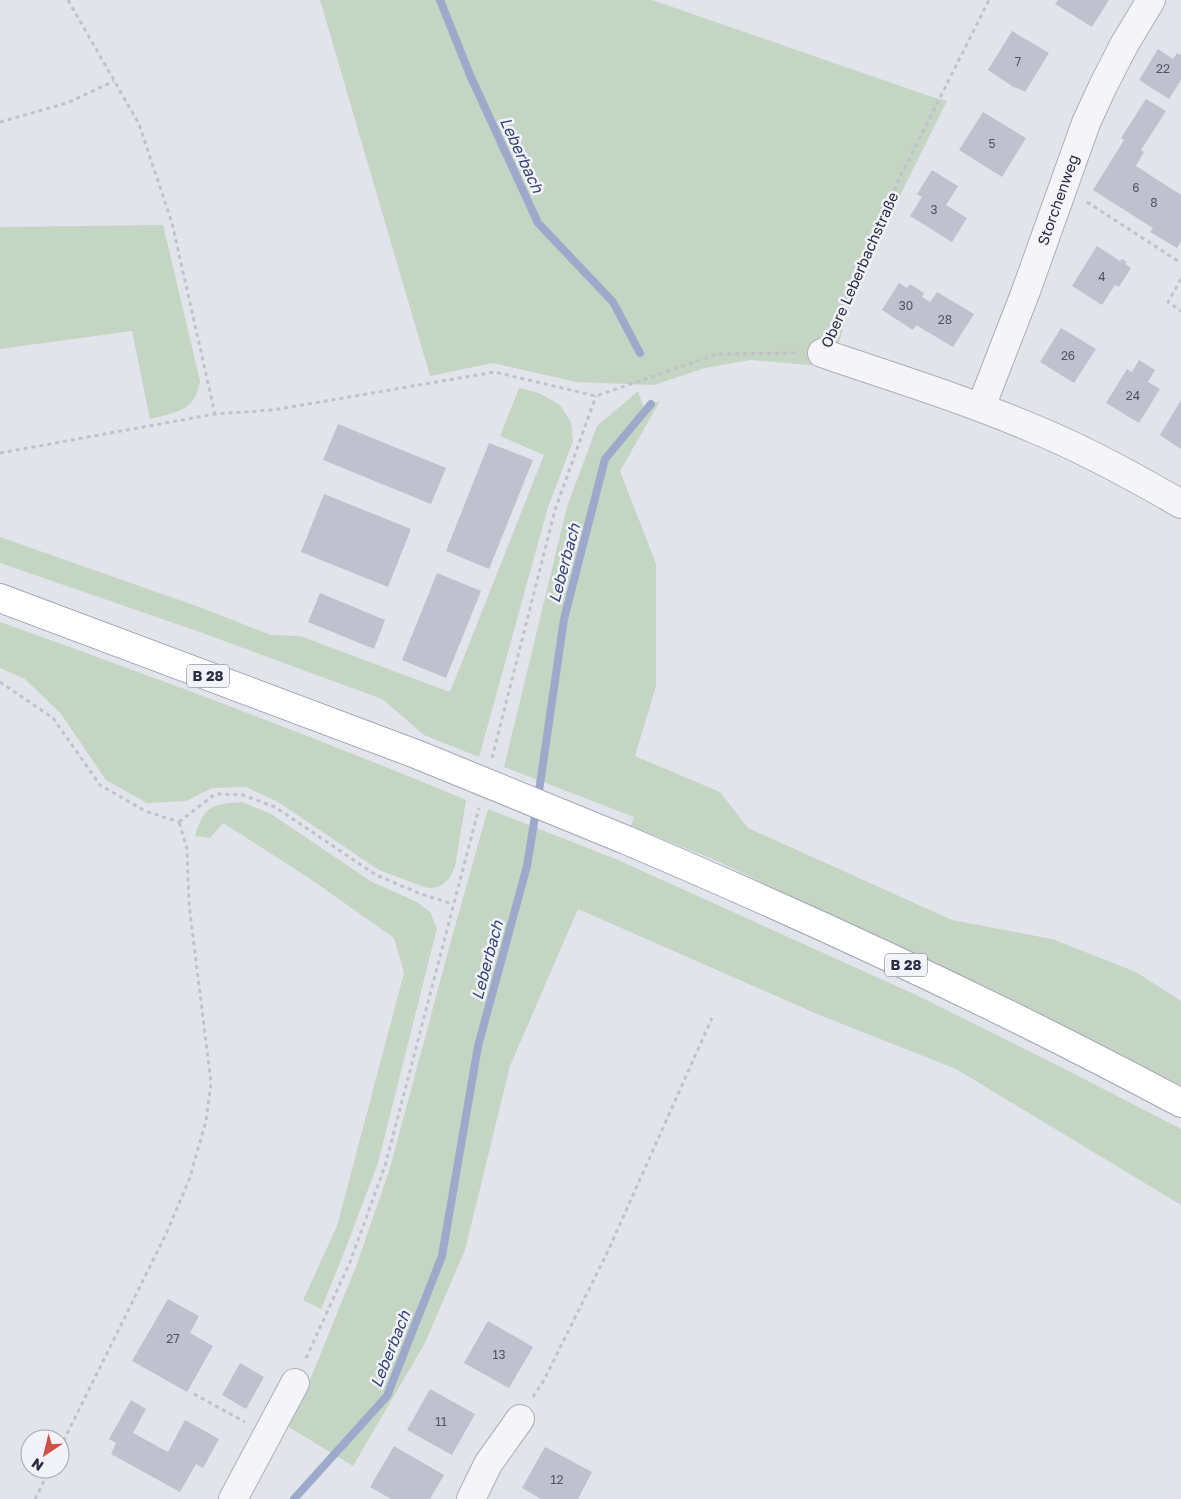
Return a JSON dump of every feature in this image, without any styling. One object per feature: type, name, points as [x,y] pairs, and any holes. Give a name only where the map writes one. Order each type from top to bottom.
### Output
[{"type":"main road","name":"B 28","points":[[0,598],[416,754],[626,840],[924,973],[1054,1036],[1181,1102]]},
{"type":"street","name":"Storchenweg","points":[[981,407],[1026,291],[1082,134],[1103,86],[1151,0]]},
{"type":"street","name":"Obere Leberbachstraße","points":[[822,353],[981,407],[1034,428],[1092,455],[1181,504]]},
{"type":"street","points":[[233,1499],[295,1383]]},
{"type":"street","points":[[471,1499],[488,1464],[520,1419]]},
{"type":"path","points":[[68,0],[139,124],[172,223],[215,414]]},
{"type":"path","name":"Obere Leberbachstraße","points":[[822,353],[901,175],[989,0]]},
{"type":"path","points":[[0,122],[67,102],[114,81]]},
{"type":"path","points":[[1062,186],[1181,262]]},
{"type":"path","points":[[1181,279],[1168,302],[1181,311]]},
{"type":"path","points":[[0,453],[215,414],[273,410],[495,372],[596,396],[718,354],[822,353]]},
{"type":"path","points":[[497,738],[554,510],[596,396]]},
{"type":"path","points":[[0,682],[53,718],[100,785],[145,811],[179,822]]},
{"type":"path","points":[[179,822],[215,794],[243,795],[275,807],[376,874],[421,894],[453,904]]},
{"type":"path","points":[[69,1429],[166,1234],[189,1180],[206,1121],[211,1084],[189,904],[187,849],[179,822]]},
{"type":"path","points":[[295,1383],[350,1262],[385,1166],[469,848]]},
{"type":"path","points":[[520,1419],[544,1380],[608,1250],[712,1018]]},
{"type":"path","points":[[194,1394],[267,1435]]},
{"type":"path","points":[[35,1499],[45,1479]]},
{"type":"green space","points":[[320,0],[652,0],[947,101],[855,286],[832,367],[750,360],[705,368],[654,385],[576,382],[493,363],[430,376]]},
{"type":"green space","points":[[163,225],[200,381],[194,399],[189,405],[176,412],[150,419],[132,331],[0,349],[0,227]]},
{"type":"green space","points":[[519,388],[539,393],[560,405],[571,422],[573,441],[548,507],[479,757],[424,735],[382,699],[197,631],[0,563],[0,537],[202,608],[271,635],[300,636],[450,692],[544,455],[500,436]]},
{"type":"green space","points":[[638,391],[643,406],[660,401],[620,471],[656,564],[656,686],[635,756],[720,792],[748,828],[952,920],[1052,939],[1136,972],[1181,1001],[1181,1089],[928,962],[717,861],[631,826],[634,817],[504,767],[567,507],[597,426]]},
{"type":"green space","points":[[0,622],[234,708],[466,800],[455,867],[449,879],[439,887],[429,888],[379,870],[278,802],[246,787],[212,788],[186,801],[147,803],[106,780],[61,714],[25,679],[0,668]]},
{"type":"green space","points":[[242,802],[271,814],[372,882],[417,902],[430,912],[437,928],[378,1163],[321,1309],[303,1300],[337,1226],[404,973],[394,938],[309,878],[223,823],[210,838],[195,836],[202,818],[211,809],[223,804]]},
{"type":"green space","points":[[488,809],[618,860],[914,994],[1181,1129],[1181,1205],[956,1069],[817,1014],[578,909],[510,1066],[465,1250],[425,1343],[353,1466],[287,1426],[306,1390],[357,1264],[390,1168]]},
{"type":"building","points":[[1058,0],[1109,0],[1092,27],[1055,4]]},
{"type":"building","points":[[1012,31],[1049,53],[1025,92],[1015,88],[988,70]]},
{"type":"building","points":[[1158,49],[1173,59],[1177,53],[1181,55],[1181,80],[1169,99],[1139,80]]},
{"type":"building","points":[[1146,99],[1166,111],[1141,150],[1144,152],[1136,166],[1181,195],[1181,241],[1177,248],[1150,232],[1153,228],[1093,190],[1124,140],[1121,138]]},
{"type":"building","points":[[983,112],[1026,138],[1002,177],[959,150]]},
{"type":"building","points":[[932,170],[958,186],[946,205],[967,218],[952,242],[910,216],[922,197],[917,194]]},
{"type":"building","points":[[1097,246],[1120,261],[1122,259],[1127,262],[1125,264],[1131,268],[1119,287],[1115,285],[1102,305],[1072,286]]},
{"type":"building","points":[[899,283],[907,288],[910,284],[924,293],[922,297],[930,302],[937,292],[974,314],[953,347],[916,325],[913,330],[882,310]]},
{"type":"building","points":[[1061,328],[1096,349],[1074,383],[1040,362]]},
{"type":"building","points":[[1139,360],[1155,370],[1148,382],[1160,389],[1139,423],[1106,403],[1127,369],[1132,372]]},
{"type":"building","points":[[1181,400],[1181,449],[1160,435]]},
{"type":"building","points":[[338,424],[446,468],[431,504],[323,460]]},
{"type":"building","points":[[489,443],[533,460],[489,569],[446,551]]},
{"type":"building","points":[[324,494],[411,529],[388,587],[301,552]]},
{"type":"building","points":[[437,573],[481,591],[446,678],[402,660]]},
{"type":"building","points":[[320,593],[385,620],[374,649],[308,622]]},
{"type":"building","points":[[168,1299],[199,1316],[190,1333],[213,1346],[187,1392],[132,1361]]},
{"type":"building","points":[[488,1321],[533,1347],[509,1388],[464,1363]]},
{"type":"building","points":[[240,1363],[264,1377],[246,1409],[222,1395]]},
{"type":"building","points":[[430,1389],[475,1414],[452,1455],[407,1430]]},
{"type":"building","points":[[131,1400],[146,1409],[133,1433],[168,1452],[185,1420],[219,1439],[203,1468],[196,1464],[180,1492],[111,1454],[116,1443],[109,1439]]},
{"type":"building","points":[[394,1446],[444,1475],[430,1499],[391,1499],[370,1487]]},
{"type":"building","points":[[545,1447],[592,1472],[578,1499],[541,1499],[522,1488]]},
{"type":"waterway","name":"Leberbach","points":[[440,0],[470,75],[538,223],[613,302],[640,353]]},
{"type":"waterway","name":"Leberbach","points":[[538,798],[564,619],[605,459],[651,404]]},
{"type":"waterway","name":"Leberbach","points":[[294,1499],[387,1396],[442,1256],[478,1046],[527,866],[536,810]]}]
